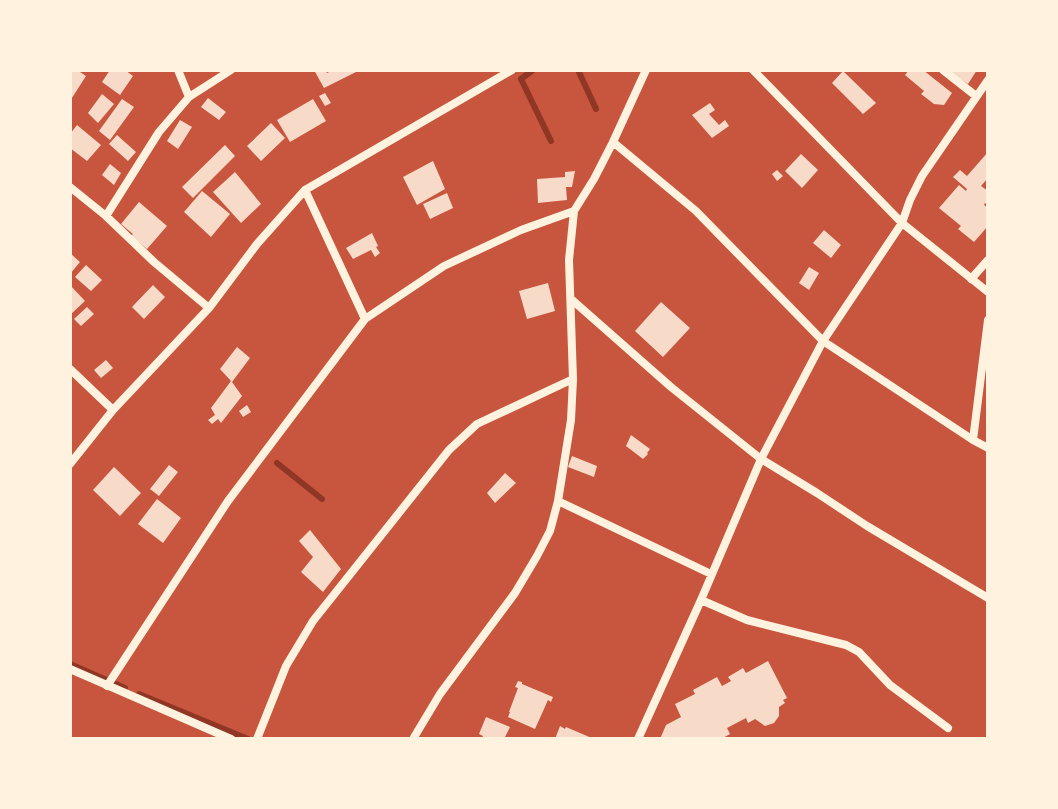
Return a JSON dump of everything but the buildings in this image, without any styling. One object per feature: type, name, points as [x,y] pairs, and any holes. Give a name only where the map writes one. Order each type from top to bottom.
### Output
[{"type":"street","points":[[178,70],[189,97]]},
{"type":"street","points":[[106,216],[159,132],[189,97],[231,70]]},
{"type":"street","points":[[70,464],[113,410],[209,308],[257,244],[305,190],[512,70]]},
{"type":"street","points":[[413,739],[440,694],[523,581],[550,531],[571,420],[573,379],[569,260],[574,211],[613,142],[646,70]]},
{"type":"street","points":[[753,70],[902,223],[988,292]]},
{"type":"street","points":[[943,70],[976,96]]},
{"type":"street","points":[[638,739],[761,459],[823,341],[902,223],[922,176],[988,80]]},
{"type":"street","points":[[613,142],[696,211],[823,341],[988,448]]},
{"type":"street","points":[[70,187],[209,308]]},
{"type":"street","points":[[305,190],[365,319]]},
{"type":"street","points":[[107,686],[228,501],[365,319],[444,266],[521,230],[574,211]]},
{"type":"street","points":[[971,279],[988,260]]},
{"type":"street","points":[[571,299],[671,387],[761,459],[988,598]]},
{"type":"street","points":[[973,440],[988,320]]},
{"type":"street","points":[[70,369],[113,410]]},
{"type":"street","points":[[257,739],[286,666],[313,621],[449,450],[477,424],[573,379]]},
{"type":"street","points":[[558,501],[711,574]]},
{"type":"street","points":[[701,600],[747,620],[846,645],[859,652],[890,685],[948,728]]},
{"type":"street","points":[[70,669],[231,739]]},
{"type":"waterway","points":[[533,70],[521,79],[551,141]]},
{"type":"waterway","points":[[578,70],[596,109]]},
{"type":"waterway","points":[[277,463],[322,499]]},
{"type":"waterway","points":[[70,664],[125,688]]},
{"type":"waterway","points":[[139,694],[248,739]]}]
